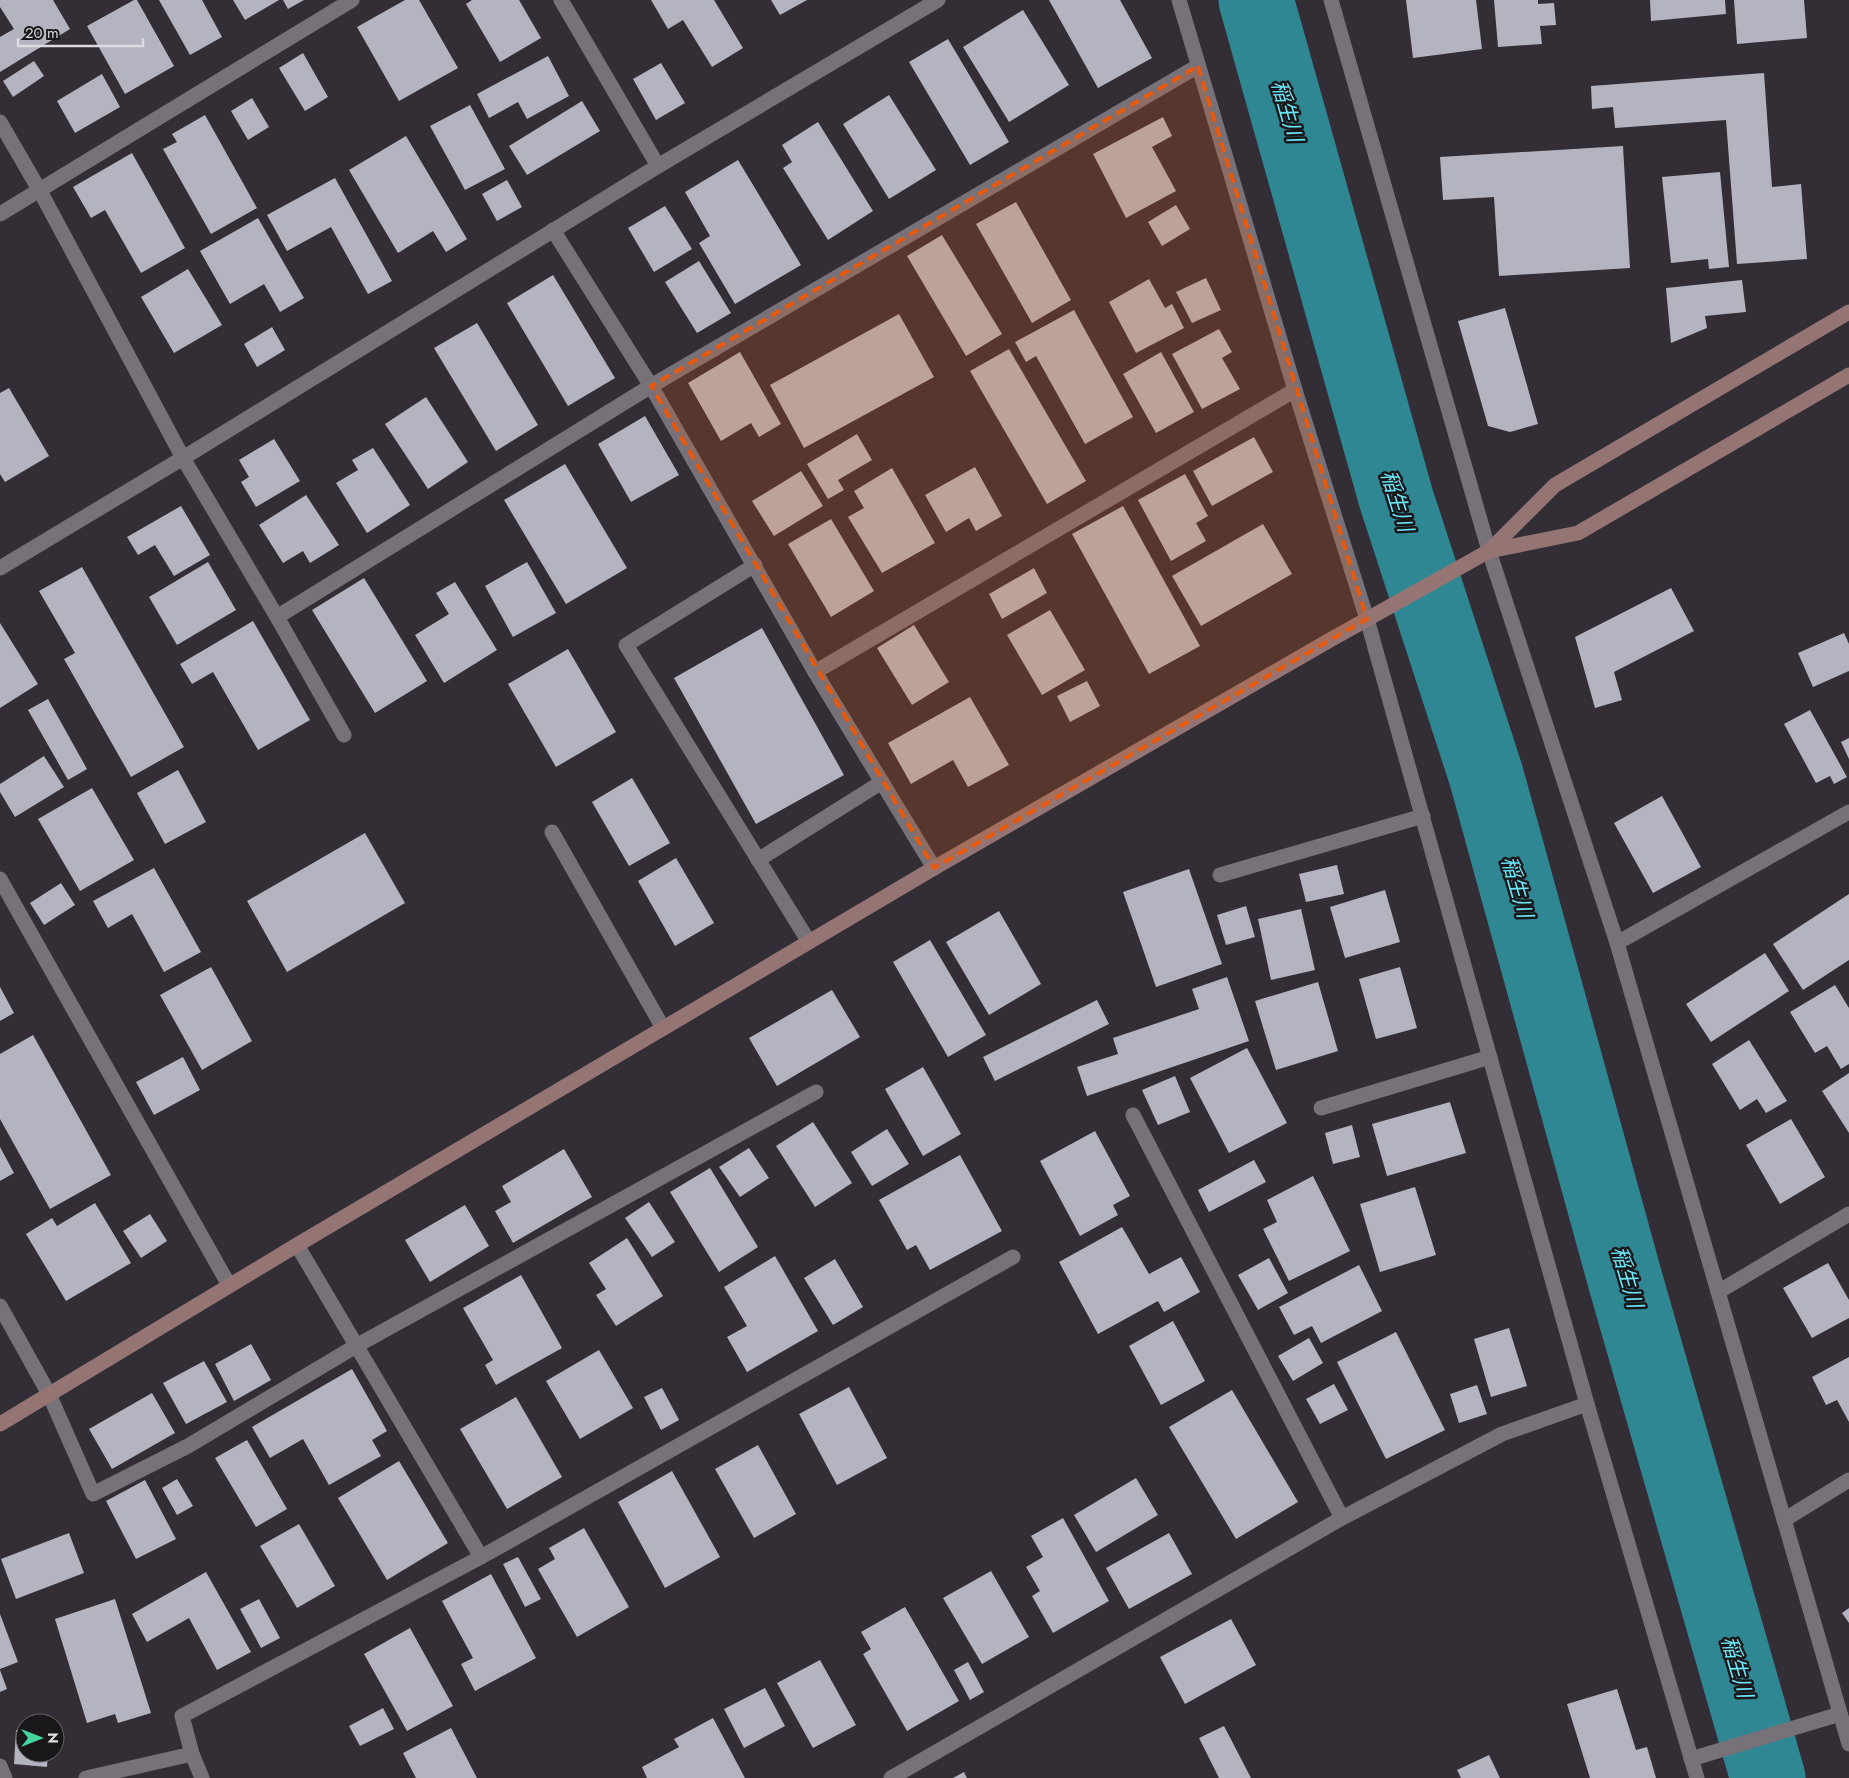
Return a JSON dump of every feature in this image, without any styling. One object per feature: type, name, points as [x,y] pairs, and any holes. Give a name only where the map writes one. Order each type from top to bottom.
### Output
[{"type":"street","points":[[0,214],[352,0]]},
{"type":"street","points":[[561,0],[658,166]]},
{"type":"street","points":[[0,568],[183,458],[658,166],[938,0]]},
{"type":"street","points":[[1179,0],[1295,390],[1367,619],[1587,1404],[1696,1778]]},
{"type":"street","points":[[1331,0],[1489,551],[1617,943],[1849,1744]]},
{"type":"street","points":[[277,617],[651,386],[1198,66]]},
{"type":"street","points":[[0,122],[40,191],[183,458],[277,617],[344,736]]},
{"type":"street","points":[[553,230],[651,386],[815,672],[934,868]]},
{"type":"street","points":[[1489,551],[1555,485],[1849,312]]},
{"type":"street","points":[[0,1424],[296,1245],[934,868],[1367,619],[1489,551],[1578,533],[1849,375]]},
{"type":"street","points":[[815,672],[1295,390]]},
{"type":"street","points":[[755,565],[626,645],[809,942]]},
{"type":"street","points":[[758,860],[882,782]]},
{"type":"street","points":[[1617,943],[1849,812]]},
{"type":"street","points":[[1220,876],[1422,816]]},
{"type":"street","points":[[552,832],[663,1028]]},
{"type":"street","points":[[0,879],[229,1286]]},
{"type":"street","points":[[1321,1108],[1490,1057]]},
{"type":"street","points":[[0,1306],[49,1394],[93,1494],[188,1446],[356,1346],[816,1092]]},
{"type":"street","points":[[1133,1115],[1342,1518]]},
{"type":"street","points":[[1718,1292],[1849,1214]]},
{"type":"street","points":[[296,1245],[481,1556]]},
{"type":"street","points":[[202,1778],[192,1754],[182,1716],[481,1556],[1014,1258]]},
{"type":"street","points":[[891,1778],[1342,1518],[1502,1434],[1587,1404]]},
{"type":"street","points":[[1784,1520],[1849,1480]]},
{"type":"street","points":[[1691,1759],[1796,1728],[1844,1722]]},
{"type":"street","points":[[86,1778],[192,1754]]},
{"type":"street","points":[[0,1766],[5,1778]]},
{"type":"highlighted area","points":[[1198,66],[1367,619],[934,868],[651,386]]},
{"type":"building","points":[[0,0],[53,0],[70,29],[0,72],[0,37],[14,29],[0,7]]},
{"type":"building","points":[[137,0],[174,66],[125,94],[87,26]]},
{"type":"building","points":[[159,0],[202,0],[222,37],[190,55]]},
{"type":"building","points":[[233,0],[279,0],[245,20]]},
{"type":"building","points":[[283,0],[304,0],[288,9]]},
{"type":"building","points":[[405,0],[419,0],[458,68],[399,101],[357,27]]},
{"type":"building","points":[[472,0],[519,0],[541,38],[500,62],[466,4]]},
{"type":"building","points":[[651,0],[714,0],[743,48],[712,67],[683,20],[668,29]]},
{"type":"building","points":[[771,0],[807,0],[780,15]]},
{"type":"building","points":[[1049,0],[1120,0],[1152,58],[1098,88]]},
{"type":"building","points":[[1406,0],[1476,0],[1482,49],[1413,58]]},
{"type":"building","points":[[1494,0],[1538,0],[1538,4],[1554,3],[1556,25],[1540,26],[1542,44],[1498,47]]},
{"type":"building","points":[[1650,0],[1725,0],[1726,14],[1651,21]]},
{"type":"building","points":[[1734,0],[1804,0],[1807,38],[1737,44]]},
{"type":"building","points":[[1023,10],[1069,85],[1009,122],[963,47]]},
{"type":"building","points":[[948,39],[1009,142],[970,165],[909,62]]},
{"type":"building","points":[[303,53],[328,97],[305,111],[279,68]]},
{"type":"building","points":[[548,56],[569,96],[527,119],[518,102],[489,118],[477,94]]},
{"type":"building","points":[[34,61],[44,76],[13,97],[3,81]]},
{"type":"building","points":[[661,63],[685,103],[656,120],[633,79]]},
{"type":"building","points":[[1764,73],[1772,187],[1801,184],[1807,259],[1737,264],[1726,120],[1615,128],[1613,107],[1592,109],[1591,86]]},
{"type":"building","points":[[102,74],[120,107],[75,133],[57,101]]},
{"type":"building","points":[[889,95],[936,170],[889,199],[843,124]]},
{"type":"building","points":[[252,98],[269,127],[248,140],[231,111]]},
{"type":"building","points":[[582,101],[600,131],[527,175],[509,146]]},
{"type":"building","points":[[470,105],[505,169],[465,190],[430,126]]},
{"type":"building","points":[[205,115],[257,208],[211,234],[163,149],[177,142],[172,134]]},
{"type":"building","points":[[1163,117],[1172,136],[1152,147],[1176,191],[1126,218],[1093,154]]},
{"type":"building","points":[[818,122],[873,211],[828,240],[783,168],[792,162],[782,145]]},
{"type":"building","points":[[406,136],[467,239],[446,252],[433,231],[398,253],[349,170]]},
{"type":"building","points":[[1623,146],[1630,268],[1499,276],[1494,197],[1443,200],[1440,157]]},
{"type":"building","points":[[132,153],[185,248],[141,273],[105,210],[91,218],[73,187]]},
{"type":"building","points":[[738,160],[801,265],[735,304],[699,243],[710,236],[685,192]]},
{"type":"building","points":[[1720,172],[1729,267],[1709,269],[1708,259],[1671,263],[1662,177]]},
{"type":"building","points":[[335,178],[392,281],[368,294],[331,227],[287,251],[267,215]]},
{"type":"building","points":[[507,180],[522,207],[497,221],[482,194]]},
{"type":"building","points":[[1016,202],[1071,300],[1032,323],[976,224]]},
{"type":"building","points":[[1176,205],[1190,229],[1162,246],[1148,222]]},
{"type":"building","points":[[665,206],[692,249],[654,272],[628,228]]},
{"type":"building","points":[[258,218],[304,298],[280,312],[264,284],[230,304],[200,251]]},
{"type":"building","points":[[942,235],[1002,334],[966,356],[907,256]]},
{"type":"building","points":[[699,261],[731,313],[697,333],[665,282]]},
{"type":"building","points":[[188,269],[222,325],[174,353],[141,297]]},
{"type":"building","points":[[553,275],[615,378],[568,406],[507,303]]},
{"type":"building","points":[[1206,278],[1221,310],[1192,323],[1176,292]]},
{"type":"building","points":[[1149,279],[1165,308],[1172,304],[1184,328],[1136,353],[1109,302]]},
{"type":"building","points":[[1742,280],[1746,312],[1705,316],[1707,328],[1671,343],[1666,288]]},
{"type":"building","points":[[1505,308],[1538,424],[1510,432],[1488,426],[1458,321]]},
{"type":"building","points":[[1074,310],[1133,417],[1085,444],[1036,356],[1026,362],[1015,342]]},
{"type":"building","points":[[899,314],[934,377],[804,448],[770,385]]},
{"type":"building","points":[[477,323],[538,425],[496,451],[434,348]]},
{"type":"building","points":[[272,327],[285,350],[257,367],[244,344]]},
{"type":"building","points":[[1219,329],[1232,352],[1222,358],[1240,389],[1202,409],[1172,354]]},
{"type":"building","points":[[1009,349],[1086,481],[1047,504],[970,371]]},
{"type":"building","points":[[740,352],[781,424],[759,437],[751,423],[721,441],[688,383]]},
{"type":"building","points":[[1161,352],[1194,412],[1156,433],[1123,374]]},
{"type":"building","points":[[9,388],[49,456],[5,482],[0,474],[0,393]]},
{"type":"building","points":[[426,397],[468,462],[428,489],[385,424]]},
{"type":"building","points":[[645,416],[679,475],[631,502],[598,444]]},
{"type":"building","points":[[857,434],[872,460],[838,480],[844,490],[828,499],[807,464]]},
{"type":"building","points":[[1254,437],[1273,472],[1212,506],[1193,471]]},
{"type":"building","points":[[274,439],[300,481],[256,507],[241,482],[249,477],[239,460]]},
{"type":"building","points":[[373,448],[410,505],[367,533],[336,483],[358,470],[352,460]]},
{"type":"building","points":[[565,464],[627,568],[566,604],[504,500]]},
{"type":"building","points":[[975,467],[1002,516],[976,531],[969,518],[946,532],[925,495]]},
{"type":"building","points":[[892,468],[935,543],[882,573],[848,517],[864,508],[854,491]]},
{"type":"building","points":[[801,471],[823,506],[774,536],[752,501]]},
{"type":"building","points":[[1185,474],[1208,516],[1196,523],[1206,541],[1171,561],[1138,500]]},
{"type":"building","points":[[306,495],[339,545],[310,563],[303,551],[283,563],[259,525]]},
{"type":"building","points":[[181,506],[210,555],[174,576],[155,545],[138,555],[127,537]]},
{"type":"building","points":[[1123,506],[1200,646],[1149,674],[1072,534]]},
{"type":"building","points":[[831,519],[874,591],[831,617],[788,544]]},
{"type":"building","points":[[1263,524],[1292,574],[1201,626],[1172,576]]},
{"type":"building","points":[[208,562],[236,610],[177,645],[149,597]]},
{"type":"building","points":[[527,562],[556,613],[513,637],[485,586]]},
{"type":"building","points":[[82,567],[184,747],[131,777],[64,659],[75,653],[39,591]]},
{"type":"building","points":[[1034,568],[1047,593],[1002,619],[989,594]]},
{"type":"building","points":[[364,578],[427,681],[375,713],[312,610]]},
{"type":"building","points":[[455,582],[497,650],[444,683],[415,635],[449,614],[436,593]]},
{"type":"building","points":[[1671,588],[1694,631],[1614,672],[1622,700],[1595,708],[1575,637]]},
{"type":"building","points":[[1050,610],[1085,670],[1042,695],[1007,635]]},
{"type":"building","points":[[253,621],[310,720],[258,750],[213,672],[192,684],[180,664]]},
{"type":"building","points":[[0,623],[38,684],[0,708]]},
{"type":"building","points":[[914,625],[949,682],[912,705],[877,648]]},
{"type":"building","points":[[762,628],[844,775],[756,824],[674,678]]},
{"type":"building","points":[[1844,633],[1849,644],[1849,671],[1813,687],[1798,653]]},
{"type":"building","points":[[568,649],[616,732],[556,767],[508,684]]},
{"type":"building","points":[[1087,681],[1100,706],[1070,722],[1057,696]]},
{"type":"building","points":[[970,697],[1009,765],[968,787],[953,760],[911,784],[888,743]]},
{"type":"building","points":[[48,699],[87,769],[68,780],[28,710]]},
{"type":"building","points":[[1810,710],[1847,777],[1834,784],[1830,776],[1816,783],[1784,724]]},
{"type":"building","points":[[1849,738],[1849,759],[1841,742]]},
{"type":"building","points":[[44,756],[64,787],[15,817],[0,792],[0,784]]},
{"type":"building","points":[[178,770],[206,822],[165,844],[137,793]]},
{"type":"building","points":[[632,778],[670,843],[629,866],[592,802]]},
{"type":"building","points":[[92,788],[134,860],[80,891],[38,819]]},
{"type":"building","points":[[1662,796],[1701,867],[1653,893],[1614,823]]},
{"type":"building","points":[[365,833],[405,903],[287,972],[247,901]]},
{"type":"building","points":[[676,858],[714,923],[675,946],[638,881]]},
{"type":"building","points":[[1337,865],[1344,894],[1306,902],[1299,874]]},
{"type":"building","points":[[154,868],[201,952],[164,972],[132,914],[108,928],[93,901]]},
{"type":"building","points":[[1189,869],[1222,964],[1156,987],[1123,892]]},
{"type":"building","points":[[61,883],[75,905],[44,925],[30,903]]},
{"type":"building","points":[[1385,890],[1400,942],[1345,958],[1330,907]]},
{"type":"building","points":[[1849,894],[1849,960],[1803,990],[1773,944]]},
{"type":"building","points":[[1246,906],[1255,937],[1226,945],[1217,915]]},
{"type":"building","points":[[1301,909],[1315,970],[1271,980],[1258,919]]},
{"type":"building","points":[[999,911],[1041,984],[989,1015],[946,942]]},
{"type":"building","points":[[930,940],[986,1035],[948,1057],[893,962]]},
{"type":"building","points":[[1765,953],[1789,991],[1711,1042],[1686,1004]]},
{"type":"building","points":[[211,967],[252,1041],[202,1070],[160,995]]},
{"type":"building","points":[[1400,967],[1417,1028],[1376,1039],[1359,979]]},
{"type":"building","points":[[1227,977],[1249,1041],[1087,1096],[1077,1067],[1118,1054],[1113,1038],[1199,1009],[1192,989]]},
{"type":"building","points":[[1318,982],[1338,1051],[1276,1070],[1255,1001]]},
{"type":"building","points":[[1835,985],[1849,1008],[1849,1064],[1841,1069],[1827,1046],[1815,1053],[1790,1012]]},
{"type":"building","points":[[0,987],[14,1013],[0,1021]]},
{"type":"building","points":[[832,990],[860,1037],[777,1086],[749,1038]]},
{"type":"building","points":[[1097,1000],[1109,1024],[995,1081],[983,1057]]},
{"type":"building","points":[[33,1035],[111,1175],[50,1209],[0,1119],[0,1054]]},
{"type":"building","points":[[1749,1040],[1787,1101],[1766,1113],[1757,1099],[1740,1110],[1712,1064]]},
{"type":"building","points":[[1247,1048],[1287,1123],[1229,1153],[1190,1078]]},
{"type":"building","points":[[183,1057],[200,1090],[154,1115],[136,1082]]},
{"type":"building","points":[[923,1067],[961,1134],[923,1156],[885,1089]]},
{"type":"building","points":[[1849,1073],[1849,1133],[1822,1091]]},
{"type":"building","points":[[1175,1076],[1190,1112],[1158,1125],[1142,1090]]},
{"type":"building","points":[[1450,1102],[1466,1153],[1387,1176],[1372,1124]]},
{"type":"building","points":[[1791,1119],[1825,1177],[1780,1204],[1746,1145]]},
{"type":"building","points":[[813,1122],[852,1183],[815,1207],[776,1146]]},
{"type":"building","points":[[1352,1125],[1360,1157],[1333,1164],[1325,1133]]},
{"type":"building","points":[[887,1129],[909,1164],[872,1186],[851,1152]]},
{"type":"building","points":[[1095,1131],[1130,1196],[1113,1205],[1118,1215],[1080,1236],[1040,1161]]},
{"type":"building","points":[[0,1147],[14,1173],[0,1181]]},
{"type":"building","points":[[749,1148],[769,1178],[740,1197],[719,1167]]},
{"type":"building","points":[[564,1149],[592,1197],[513,1243],[495,1211],[511,1202],[502,1186]]},
{"type":"building","points":[[960,1155],[1002,1231],[930,1270],[916,1245],[907,1250],[879,1200]]},
{"type":"building","points":[[1254,1160],[1266,1182],[1209,1212],[1198,1190]]},
{"type":"building","points":[[710,1168],[758,1247],[719,1272],[670,1192]]},
{"type":"building","points":[[1313,1176],[1350,1251],[1289,1281],[1263,1229],[1277,1222],[1267,1200]]},
{"type":"building","points":[[1415,1187],[1436,1255],[1380,1272],[1360,1204]]},
{"type":"building","points":[[649,1202],[675,1242],[652,1257],[625,1218]]},
{"type":"building","points":[[95,1203],[131,1263],[66,1301],[26,1234],[52,1218],[57,1226]]},
{"type":"building","points":[[465,1205],[489,1246],[430,1282],[405,1240]]},
{"type":"building","points":[[150,1214],[167,1241],[141,1258],[123,1231]]},
{"type":"building","points":[[1122,1227],[1149,1274],[1181,1257],[1200,1292],[1164,1312],[1158,1301],[1098,1334],[1059,1262]]},
{"type":"building","points":[[627,1238],[663,1296],[616,1326],[596,1295],[606,1289],[589,1263]]},
{"type":"building","points":[[775,1256],[818,1331],[747,1372],[727,1337],[747,1326],[724,1287]]},
{"type":"building","points":[[1269,1258],[1288,1293],[1258,1310],[1238,1275]]},
{"type":"building","points":[[835,1259],[863,1307],[833,1325],[804,1278]]},
{"type":"building","points":[[1828,1263],[1849,1300],[1849,1318],[1812,1338],[1783,1288]]},
{"type":"building","points":[[1359,1265],[1382,1311],[1321,1343],[1312,1326],[1294,1335],[1279,1307]]},
{"type":"building","points":[[521,1275],[562,1348],[496,1385],[485,1365],[493,1360],[463,1308]]},
{"type":"building","points":[[1173,1321],[1205,1381],[1161,1405],[1129,1346]]},
{"type":"building","points":[[1509,1328],[1527,1386],[1491,1397],[1474,1339]]},
{"type":"building","points":[[1396,1332],[1445,1430],[1386,1459],[1337,1362]]},
{"type":"building","points":[[1309,1338],[1323,1363],[1293,1381],[1278,1356]]},
{"type":"building","points":[[251,1344],[271,1380],[234,1401],[215,1364]]},
{"type":"building","points":[[599,1350],[633,1408],[580,1439],[546,1381]]},
{"type":"building","points":[[1849,1357],[1849,1422],[1837,1400],[1826,1405],[1812,1377]]},
{"type":"building","points":[[204,1361],[227,1402],[186,1424],[163,1383]]},
{"type":"building","points":[[352,1369],[387,1431],[372,1440],[381,1456],[329,1485],[303,1439],[270,1458],[252,1427]]},
{"type":"building","points":[[1334,1384],[1348,1410],[1320,1424],[1306,1399]]},
{"type":"building","points":[[1477,1385],[1487,1414],[1459,1423],[1450,1394]]},
{"type":"building","points":[[849,1387],[887,1458],[837,1485],[799,1414]]},
{"type":"building","points":[[662,1388],[679,1420],[661,1430],[644,1397]]},
{"type":"building","points":[[1232,1390],[1298,1502],[1236,1539],[1169,1427]]},
{"type":"building","points":[[152,1393],[175,1433],[112,1469],[89,1429]]},
{"type":"building","points":[[516,1397],[562,1477],[507,1509],[460,1429]]},
{"type":"building","points":[[247,1440],[287,1509],[256,1527],[215,1458]]},
{"type":"building","points":[[758,1445],[796,1514],[754,1538],[715,1469]]},
{"type":"building","points":[[399,1461],[448,1543],[387,1580],[338,1498]]},
{"type":"building","points":[[672,1471],[720,1557],[665,1588],[618,1502]]},
{"type":"building","points":[[1136,1478],[1158,1515],[1096,1552],[1074,1515]]},
{"type":"building","points":[[177,1479],[193,1506],[177,1515],[162,1488]]},
{"type":"building","points":[[145,1480],[176,1539],[136,1559],[106,1501]]},
{"type":"building","points":[[1063,1518],[1109,1601],[1053,1633],[1032,1596],[1040,1591],[1026,1567],[1043,1557],[1031,1536]]},
{"type":"building","points":[[299,1524],[335,1586],[297,1608],[260,1546]]},
{"type":"building","points":[[584,1528],[629,1607],[577,1637],[538,1569],[555,1559],[549,1548]]},
{"type":"building","points":[[69,1533],[84,1573],[16,1599],[1,1559]]},
{"type":"building","points":[[1169,1533],[1192,1574],[1129,1609],[1106,1568]]},
{"type":"building","points":[[518,1557],[541,1599],[525,1607],[503,1564]]},
{"type":"building","points":[[991,1571],[1029,1637],[982,1664],[943,1598]]},
{"type":"building","points":[[206,1572],[251,1652],[217,1670],[189,1618],[147,1642],[132,1614]]},
{"type":"building","points":[[491,1574],[536,1658],[475,1691],[461,1664],[473,1658],[442,1601]]},
{"type":"building","points":[[115,1599],[151,1713],[118,1723],[115,1714],[87,1723],[55,1619]]},
{"type":"building","points":[[259,1599],[280,1638],[261,1648],[240,1609]]},
{"type":"building","points":[[905,1607],[959,1701],[907,1731],[863,1654],[871,1649],[861,1632]]},
{"type":"building","points":[[1849,1608],[1849,1623],[1842,1613]]},
{"type":"building","points":[[0,1614],[18,1662],[0,1669]]},
{"type":"building","points":[[1231,1619],[1256,1665],[1185,1704],[1160,1657]]},
{"type":"building","points":[[410,1628],[453,1706],[407,1731],[364,1654]]},
{"type":"building","points":[[820,1660],[856,1725],[813,1748],[777,1683]]},
{"type":"building","points":[[968,1662],[984,1692],[970,1700],[954,1670]]},
{"type":"building","points":[[0,1670],[7,1689],[0,1692]]},
{"type":"building","points":[[765,1688],[785,1726],[744,1748],[724,1709]]},
{"type":"building","points":[[1617,1689],[1636,1750],[1647,1747],[1656,1778],[1590,1778],[1567,1704]]},
{"type":"building","points":[[383,1708],[394,1729],[360,1746],[349,1726]]},
{"type":"building","points":[[713,1718],[745,1778],[647,1778],[642,1767],[679,1747],[674,1739]]},
{"type":"building","points":[[1224,1726],[1251,1778],[1219,1778],[1199,1738]]},
{"type":"building","points":[[451,1728],[477,1778],[416,1778],[403,1753]]},
{"type":"building","points":[[15,1747],[15,1763],[47,1763],[47,1767],[14,1764]]},
{"type":"building","points":[[1489,1755],[1500,1778],[1461,1778],[1457,1770]]},
{"type":"building","points":[[964,1772],[967,1778],[953,1778]]},
{"type":"waterway","name":"稲生川","points":[[1256,0],[1396,498],[1486,775],[1626,1283],[1768,1778]]}]
